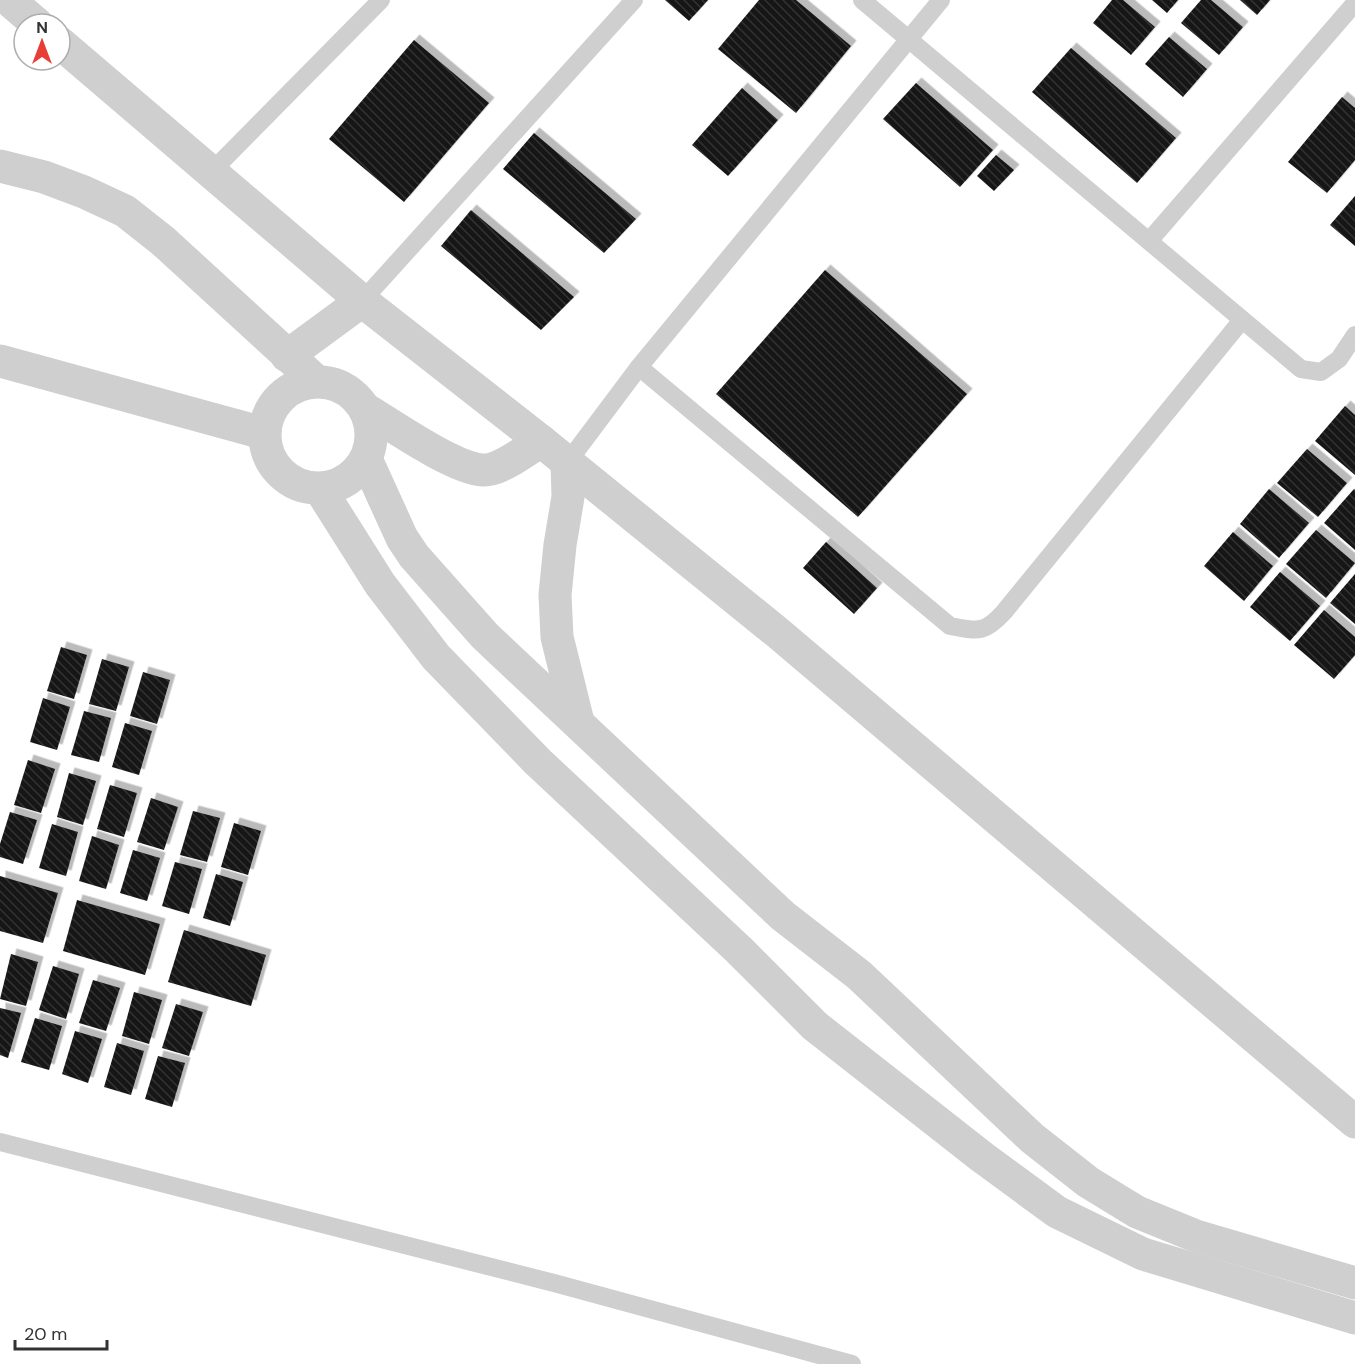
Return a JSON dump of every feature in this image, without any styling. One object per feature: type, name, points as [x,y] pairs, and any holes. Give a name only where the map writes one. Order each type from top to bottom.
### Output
[{"type":"street","points":[[9,0],[23,12]]},
{"type":"street","points":[[72,53],[362,301],[541,441],[778,633],[1355,1122]]},
{"type":"street","points":[[0,166],[44,177],[125,211],[163,242],[316,381],[346,388],[367,410],[458,464],[484,470],[505,463],[541,441]]},
{"type":"street","points":[[287,356],[362,301]]},
{"type":"street","points":[[0,361],[263,433]]},
{"type":"street","points":[[316,381],[290,388],[271,407],[263,433],[270,462],[291,483],[320,489],[347,481],[367,461],[373,436],[367,410]]},
{"type":"street","points":[[367,461],[402,538],[414,556],[485,636],[783,916],[860,975],[1032,1138],[1088,1182],[1137,1212],[1196,1236],[1355,1283]]},
{"type":"street","points":[[567,463],[568,497],[555,595],[557,637],[579,724]]},
{"type":"street","points":[[320,489],[380,584],[436,657],[538,762],[739,950],[815,1026],[982,1157],[1057,1212],[1143,1254],[1355,1318]]},
{"type":"lane","points":[[212,171],[381,0]]},
{"type":"lane","points":[[362,301],[634,0]]},
{"type":"lane","points":[[862,0],[1301,369],[1321,372],[1339,359],[1355,335]]},
{"type":"lane","points":[[567,463],[639,367],[941,0]]},
{"type":"lane","points":[[1149,242],[1355,3]]},
{"type":"lane","points":[[639,367],[950,626],[973,630],[991,626],[1004,612],[1242,320]]},
{"type":"lane","points":[[0,1142],[554,1283],[852,1364]]},
{"type":"building","points":[[665,0],[708,0],[689,21]]},
{"type":"building","points":[[759,0],[796,0],[851,46],[796,113],[718,49]]},
{"type":"building","points":[[1112,0],[1123,0],[1155,27],[1131,55],[1093,23]]},
{"type":"building","points":[[1152,0],[1178,0],[1167,13]]},
{"type":"building","points":[[1201,0],[1211,0],[1243,27],[1219,55],[1181,23]]},
{"type":"building","points":[[1240,0],[1270,0],[1257,15]]},
{"type":"building","points":[[1169,37],[1207,69],[1183,97],[1145,64]]},
{"type":"building","points":[[414,40],[489,103],[404,202],[329,139]]},
{"type":"building","points":[[1071,48],[1176,138],[1137,183],[1032,92]]},
{"type":"building","points":[[916,83],[993,150],[960,187],[883,119]]},
{"type":"building","points":[[742,88],[778,120],[728,176],[692,145]]},
{"type":"building","points":[[1342,97],[1355,108],[1355,160],[1327,193],[1288,162]]},
{"type":"building","points":[[534,133],[636,219],[604,253],[503,169]]},
{"type":"building","points":[[996,155],[1014,170],[994,191],[977,176]]},
{"type":"building","points":[[1355,196],[1355,246],[1330,225]]},
{"type":"building","points":[[471,210],[574,297],[541,330],[441,246]]},
{"type":"building","points":[[825,270],[967,394],[858,517],[716,394]]},
{"type":"building","points":[[1345,406],[1355,415],[1355,475],[1315,441]]},
{"type":"building","points":[[1307,449],[1347,483],[1318,517],[1277,483]]},
{"type":"building","points":[[1269,489],[1309,523],[1279,558],[1240,524]]},
{"type":"building","points":[[1355,490],[1355,550],[1324,523]]},
{"type":"building","points":[[1316,530],[1355,563],[1326,598],[1286,564]]},
{"type":"building","points":[[1233,532],[1273,566],[1244,601],[1204,566]]},
{"type":"building","points":[[826,542],[877,588],[854,614],[803,568]]},
{"type":"building","points":[[1280,572],[1320,606],[1290,641],[1250,607]]},
{"type":"building","points":[[1355,574],[1355,624],[1330,603]]},
{"type":"building","points":[[1324,610],[1355,637],[1355,655],[1334,679],[1294,645]]},
{"type":"building","points":[[61,647],[87,655],[74,699],[47,691]]},
{"type":"building","points":[[102,659],[129,667],[116,711],[89,704]]},
{"type":"building","points":[[143,672],[170,680],[157,724],[130,716]]},
{"type":"building","points":[[43,698],[70,707],[57,750],[30,742]]},
{"type":"building","points":[[84,711],[111,718],[99,762],[71,755]]},
{"type":"building","points":[[125,723],[152,731],[139,775],[112,767]]},
{"type":"building","points":[[28,760],[55,769],[41,813],[14,805]]},
{"type":"building","points":[[69,773],[96,781],[83,825],[57,817]]},
{"type":"building","points":[[110,785],[137,793],[124,837],[97,829]]},
{"type":"building","points":[[151,798],[178,807],[164,850],[137,842]]},
{"type":"building","points":[[193,811],[220,818],[207,862],[180,855]]},
{"type":"building","points":[[10,812],[37,820],[23,864],[0,857],[0,844]]},
{"type":"building","points":[[234,823],[261,831],[248,875],[221,867]]},
{"type":"building","points":[[52,824],[78,832],[66,876],[39,868]]},
{"type":"building","points":[[92,836],[119,845],[106,889],[79,881]]},
{"type":"building","points":[[133,850],[160,858],[147,901],[120,893]]},
{"type":"building","points":[[175,862],[202,869],[189,914],[162,906]]},
{"type":"building","points":[[216,874],[243,882],[230,926],[203,918]]},
{"type":"building","points":[[0,876],[58,893],[43,943],[0,931]]},
{"type":"building","points":[[77,900],[160,924],[145,975],[63,951]]},
{"type":"building","points":[[184,930],[266,955],[251,1006],[168,982]]},
{"type":"building","points":[[11,954],[38,962],[26,1006],[0,999]]},
{"type":"building","points":[[53,966],[79,974],[66,1019],[39,1010]]},
{"type":"building","points":[[93,980],[120,988],[106,1031],[79,1023]]},
{"type":"building","points":[[134,992],[162,1000],[149,1044],[122,1036]]},
{"type":"building","points":[[176,1004],[203,1012],[189,1056],[162,1048]]},
{"type":"building","points":[[0,1008],[21,1013],[8,1058],[0,1055]]},
{"type":"building","points":[[35,1018],[62,1026],[49,1070],[21,1062]]},
{"type":"building","points":[[75,1031],[102,1039],[88,1083],[62,1074]]},
{"type":"building","points":[[117,1043],[144,1051],[131,1095],[104,1087]]},
{"type":"building","points":[[158,1056],[185,1063],[172,1107],[145,1099]]}]
